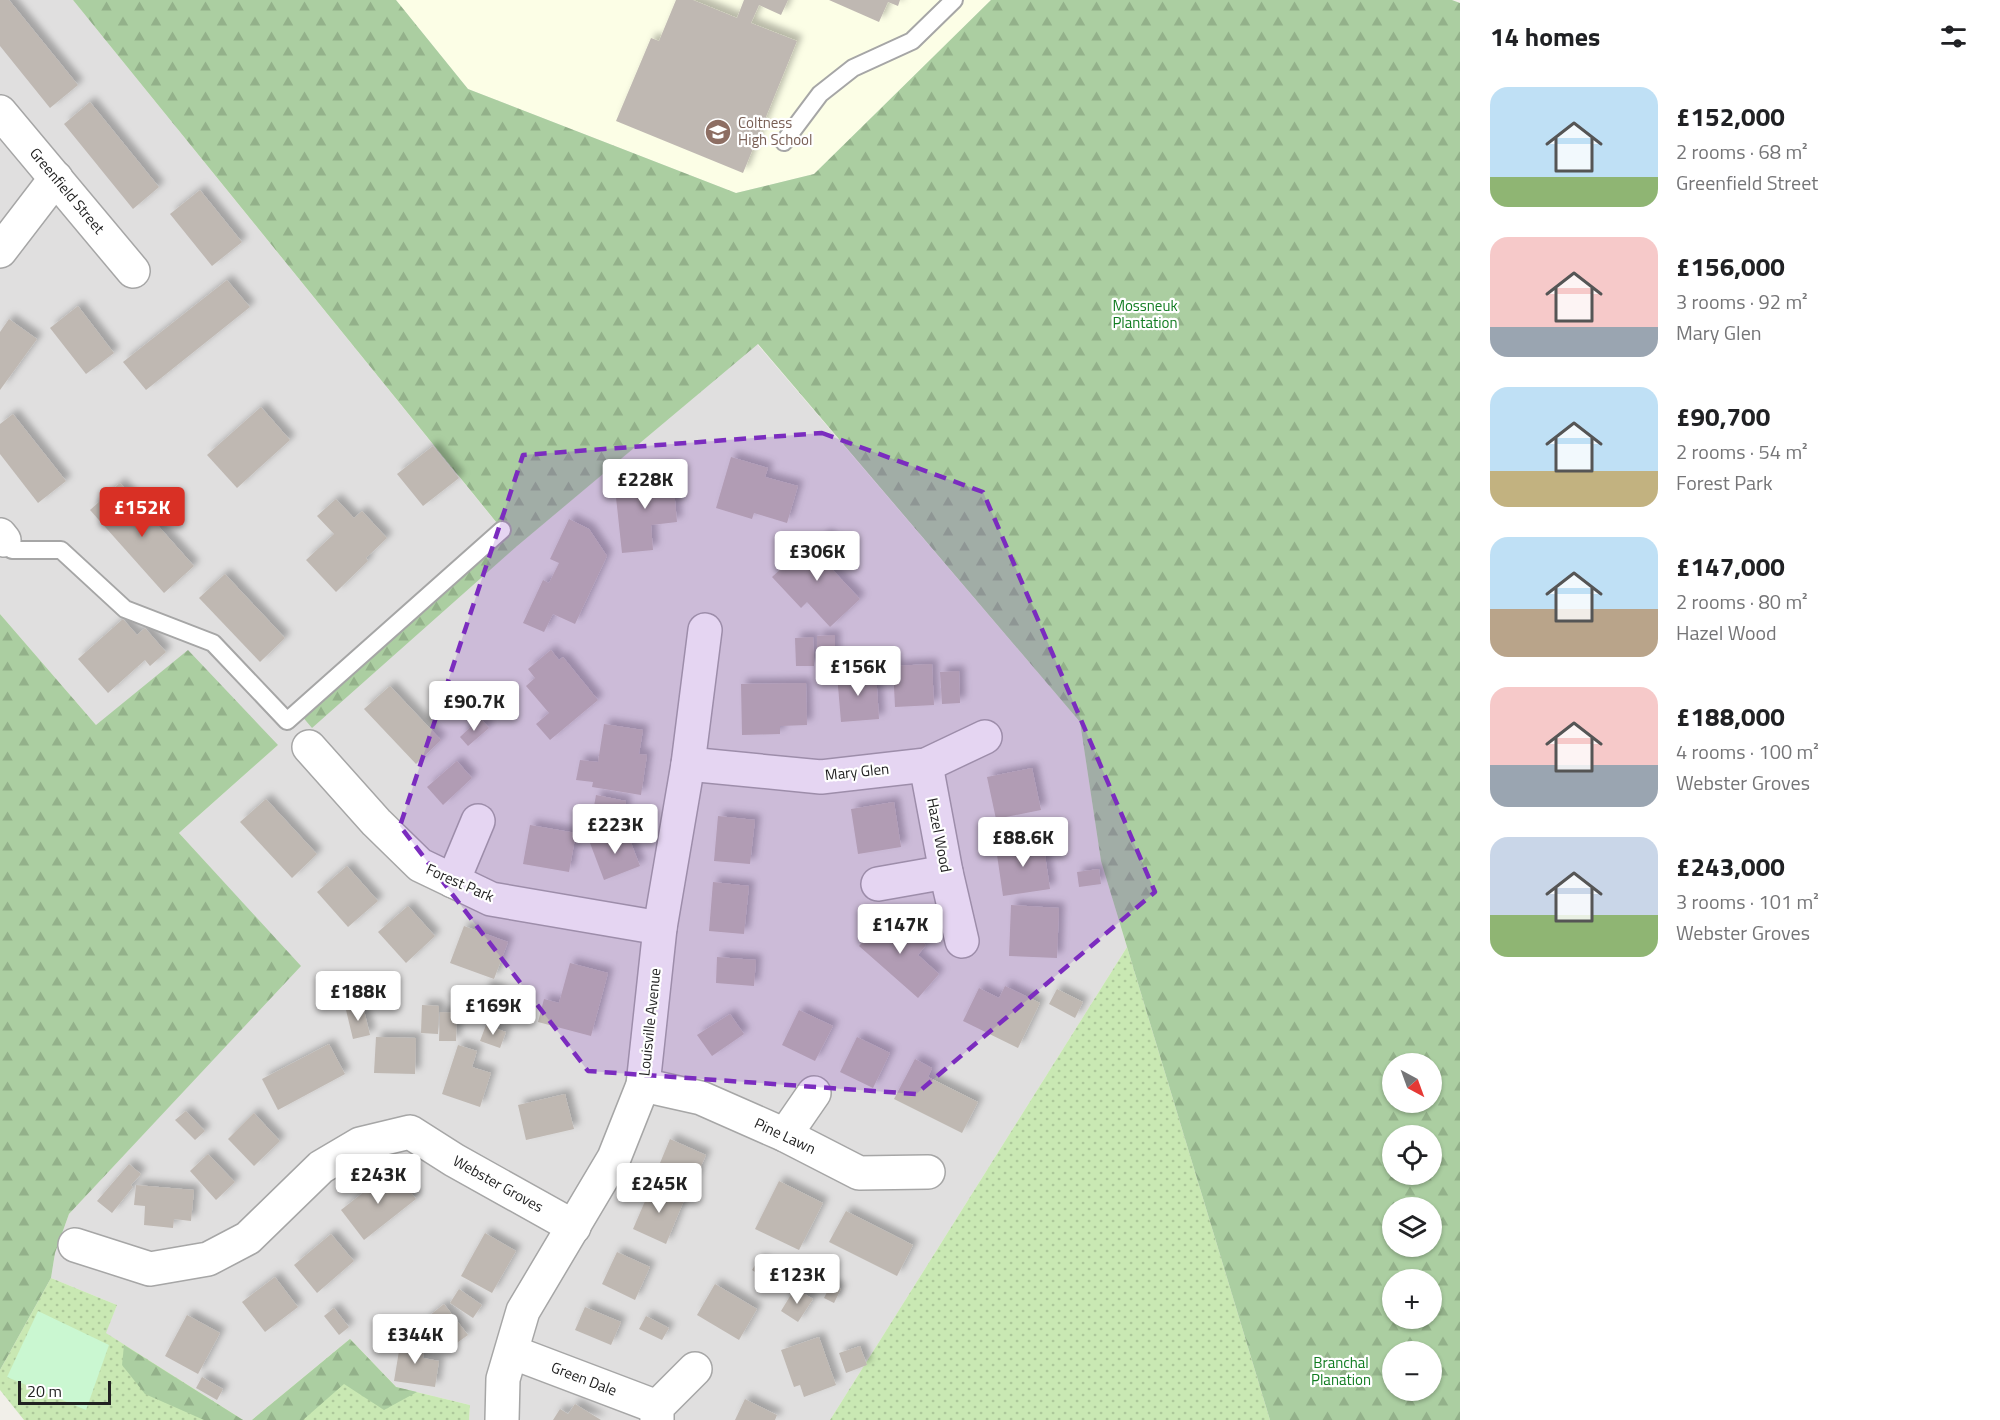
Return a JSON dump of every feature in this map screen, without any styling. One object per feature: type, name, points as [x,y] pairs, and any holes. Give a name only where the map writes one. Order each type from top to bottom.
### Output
[{"type":"street","name":"Greenfield Street","points":[[0,112],[133,271]]},
{"type":"street","points":[[0,250],[56,178]]},
{"type":"street","name":"Louisville Avenue","points":[[502,1420],[503,1379],[523,1311],[614,1158],[643,1085],[660,928],[688,764],[705,630]]},
{"type":"street","name":"Mary Glen","points":[[688,764],[822,777],[926,765],[985,737]]},
{"type":"street","name":"Forest Park","points":[[309,747],[376,822],[420,865],[491,899],[660,928]]},
{"type":"street","name":"Hazel Wood","points":[[926,765],[946,872],[962,941]]},
{"type":"street","points":[[453,881],[478,821]]},
{"type":"street","points":[[878,884],[946,872]]},
{"type":"street","name":"Pine Lawn","points":[[643,1085],[701,1098],[785,1135],[859,1173],[928,1172]]},
{"type":"street","points":[[785,1135],[813,1093]]},
{"type":"street","name":"Webster Groves","points":[[75,1245],[150,1269],[208,1259],[248,1238],[321,1167],[360,1144],[410,1132],[454,1160],[574,1227]]},
{"type":"street","name":"Green Dale","points":[[512,1352],[657,1414]]},
{"type":"street","points":[[657,1414],[695,1369]]},
{"type":"lane","points":[[784,142],[820,93],[853,68],[912,41],[954,0]]},
{"type":"lane","points":[[2,538],[12,550],[61,550],[125,609],[213,643],[287,721],[502,530]]},
{"type":"highlighted area","points":[[822,433],[983,492],[1155,892],[916,1094],[588,1071],[400,826],[523,455]]},
{"type":"shaded area","points":[[0,0],[73,0],[516,547],[757,344],[1080,722],[1101,861],[1127,947],[830,1420],[469,1420],[470,1405],[396,1387],[350,1339],[252,1420],[243,1420],[105,1333],[117,1305],[51,1278],[55,1253],[69,1214],[300,966],[179,833],[278,745],[96,725],[0,614]]},
{"type":"shaded area","name":"Coltness High School","points":[[396,0],[991,0],[814,174],[736,193],[468,89]]},
{"type":"green space","name":"Mossneuk Plantation","points":[[73,0],[396,0],[468,89],[736,193],[814,174],[991,0],[1452,0],[1460,3],[1460,1420],[1270,1420],[1101,861],[1080,722],[758,344],[516,547],[312,728],[301,715],[505,533]]},
{"type":"green space","points":[[0,614],[96,725],[188,650],[278,745],[179,833],[301,966],[69,1214],[55,1253],[51,1278],[0,1370]]},
{"type":"green space","points":[[1127,947],[1270,1420],[830,1420]]},
{"type":"green space","points":[[51,1278],[117,1305],[106,1333],[243,1420],[24,1420],[0,1390],[0,1370]]},
{"type":"green space","points":[[38,1311],[109,1345],[86,1410],[7,1377]]},
{"type":"green space","points":[[350,1339],[396,1387],[470,1405],[469,1420],[252,1420]]},
{"type":"green space","points":[[350,1339],[396,1387],[417,1392],[384,1410],[344,1384],[303,1420],[252,1420]]},
{"type":"green space","points":[[124,1345],[243,1420],[204,1420],[145,1394],[122,1365]]},
{"type":"building","points":[[0,0],[9,0],[78,85],[50,108],[0,46]]},
{"type":"building","points":[[676,0],[693,0],[737,18],[744,0],[788,0],[781,15],[759,5],[751,23],[797,41],[743,173],[616,121],[651,38],[659,41]]},
{"type":"building","points":[[829,0],[900,0],[898,6],[888,2],[879,22]]},
{"type":"building","points":[[90,102],[159,187],[133,209],[64,124]]},
{"type":"building","points":[[200,190],[242,242],[212,266],[170,214]]},
{"type":"building","points":[[227,280],[250,307],[146,390],[123,362]]},
{"type":"building","points":[[78,306],[114,353],[86,374],[50,328]]},
{"type":"building","points":[[9,319],[37,339],[0,390],[0,332]]},
{"type":"building","points":[[261,407],[290,440],[237,488],[207,455]]},
{"type":"building","points":[[13,414],[66,481],[38,503],[0,454],[0,424]]},
{"type":"building","points":[[433,446],[459,478],[423,506],[397,474]]},
{"type":"building","points":[[731,457],[768,468],[765,477],[798,486],[787,523],[754,513],[752,519],[716,508]]},
{"type":"building","points":[[672,467],[677,522],[651,525],[653,550],[622,553],[615,488],[649,485],[647,469]]},
{"type":"building","points":[[120,483],[194,566],[164,593],[90,510]]},
{"type":"building","points":[[336,499],[354,518],[362,511],[387,538],[366,558],[368,561],[336,592],[306,560],[334,534],[317,516]]},
{"type":"building","points":[[569,519],[589,529],[607,556],[575,624],[553,614],[544,632],[523,623],[543,580],[549,583],[559,563],[550,559]]},
{"type":"building","points":[[826,534],[838,546],[827,555],[833,562],[829,566],[860,599],[830,627],[807,602],[801,608],[772,577],[808,544],[811,548]]},
{"type":"building","points":[[225,574],[285,638],[260,662],[199,598]]},
{"type":"building","points":[[123,619],[137,635],[145,628],[166,652],[150,666],[145,660],[108,693],[78,659]]},
{"type":"building","points":[[835,635],[835,664],[817,664],[817,636]]},
{"type":"building","points":[[813,637],[814,666],[796,666],[795,638]]},
{"type":"building","points":[[551,650],[559,660],[563,657],[598,700],[550,740],[536,724],[549,713],[526,686],[535,678],[528,669]]},
{"type":"building","points":[[932,664],[934,705],[895,707],[893,666]]},
{"type":"building","points":[[959,671],[960,703],[942,704],[940,672]]},
{"type":"building","points":[[876,672],[879,719],[841,722],[837,674]]},
{"type":"building","points":[[806,683],[807,725],[780,726],[780,734],[742,735],[741,684]]},
{"type":"building","points":[[390,686],[441,740],[416,764],[364,709]]},
{"type":"building","points":[[480,718],[489,728],[468,746],[460,737]]},
{"type":"building","points":[[604,724],[643,730],[639,754],[647,755],[641,795],[592,787],[593,782],[576,780],[580,760],[598,762]]},
{"type":"building","points":[[457,761],[472,778],[443,805],[427,787]]},
{"type":"building","points":[[1032,768],[1041,810],[996,819],[987,777]]},
{"type":"building","points":[[596,795],[626,801],[623,818],[593,812]]},
{"type":"building","points":[[266,799],[317,854],[292,878],[240,822]]},
{"type":"building","points":[[894,802],[901,847],[858,854],[851,809]]},
{"type":"building","points":[[718,816],[755,820],[750,864],[714,861]]},
{"type":"building","points":[[530,825],[576,833],[569,872],[523,864]]},
{"type":"building","points":[[626,830],[640,866],[604,880],[590,843]]},
{"type":"building","points":[[1043,841],[1050,889],[1003,896],[996,848]]},
{"type":"building","points":[[347,866],[378,901],[348,927],[317,892]]},
{"type":"building","points":[[1099,869],[1101,884],[1079,887],[1077,872]]},
{"type":"building","points":[[713,882],[749,886],[744,934],[709,931]]},
{"type":"building","points":[[1011,905],[1059,908],[1057,958],[1009,956]]},
{"type":"building","points":[[408,906],[435,936],[406,963],[378,932]]},
{"type":"building","points":[[889,913],[926,945],[918,955],[939,974],[918,998],[859,946]]},
{"type":"building","points":[[464,926],[508,942],[494,979],[450,963]]},
{"type":"building","points":[[717,957],[756,960],[754,986],[716,983]]},
{"type":"building","points":[[570,963],[608,973],[591,1036],[538,1022],[544,999],[559,1003]]},
{"type":"building","points":[[486,985],[502,991],[492,1019],[476,1013]]},
{"type":"building","points":[[1005,986],[1040,1003],[1018,1048],[963,1021],[979,988],[999,998]]},
{"type":"building","points":[[1057,989],[1083,1002],[1075,1018],[1049,1004]]},
{"type":"building","points":[[422,1005],[439,1006],[438,1034],[421,1033]]},
{"type":"building","points":[[363,1006],[370,1035],[353,1039],[346,1010]]},
{"type":"building","points":[[799,1010],[833,1026],[815,1061],[782,1045]]},
{"type":"building","points":[[440,1012],[457,1013],[456,1041],[439,1041]]},
{"type":"building","points":[[730,1014],[744,1034],[712,1056],[697,1035]]},
{"type":"building","points":[[486,1025],[506,1032],[500,1048],[480,1041]]},
{"type":"building","points":[[376,1037],[416,1038],[415,1074],[374,1073]]},
{"type":"building","points":[[857,1037],[890,1053],[873,1088],[840,1072]]},
{"type":"building","points":[[329,1044],[345,1074],[278,1110],[262,1079]]},
{"type":"building","points":[[458,1045],[477,1051],[472,1067],[491,1073],[480,1107],[442,1094]]},
{"type":"building","points":[[915,1059],[932,1068],[928,1077],[978,1102],[962,1133],[894,1099]]},
{"type":"building","points":[[565,1094],[574,1129],[526,1140],[518,1105]]},
{"type":"building","points":[[186,1111],[205,1131],[195,1140],[175,1120]]},
{"type":"building","points":[[254,1113],[280,1141],[254,1166],[228,1139]]},
{"type":"building","points":[[670,1139],[706,1155],[696,1178],[660,1163]]},
{"type":"building","points":[[208,1154],[235,1182],[216,1200],[190,1171]]},
{"type":"building","points":[[129,1164],[141,1174],[112,1213],[97,1201]]},
{"type":"building","points":[[393,1169],[416,1199],[364,1240],[341,1210]]},
{"type":"building","points":[[779,1181],[823,1203],[799,1250],[755,1229]]},
{"type":"building","points":[[136,1185],[194,1190],[191,1221],[174,1219],[173,1228],[144,1225],[145,1206],[134,1205]]},
{"type":"building","points":[[652,1185],[685,1198],[666,1244],[633,1229]]},
{"type":"building","points":[[846,1211],[913,1245],[897,1276],[829,1242]]},
{"type":"building","points":[[485,1233],[516,1251],[492,1293],[461,1276]]},
{"type":"building","points":[[331,1234],[354,1261],[317,1293],[294,1265]]},
{"type":"building","points":[[617,1252],[650,1267],[635,1300],[602,1284]]},
{"type":"building","points":[[759,1259],[771,1267],[764,1278],[752,1270]]},
{"type":"building","points":[[804,1265],[814,1271],[807,1283],[797,1278]]},
{"type":"building","points":[[275,1277],[298,1307],[265,1332],[242,1302]]},
{"type":"building","points":[[715,1284],[757,1309],[739,1340],[697,1315]]},
{"type":"building","points":[[831,1284],[841,1289],[834,1303],[824,1298]]},
{"type":"building","points":[[795,1288],[813,1299],[798,1322],[781,1311]]},
{"type":"building","points":[[459,1289],[482,1305],[473,1318],[450,1303]]},
{"type":"building","points":[[444,1304],[468,1335],[447,1350],[424,1320]]},
{"type":"building","points":[[585,1307],[621,1322],[611,1345],[575,1330]]},
{"type":"building","points":[[334,1308],[349,1327],[339,1335],[324,1316]]},
{"type":"building","points":[[187,1315],[220,1333],[198,1374],[165,1356]]},
{"type":"building","points":[[646,1316],[669,1328],[662,1340],[639,1329]]},
{"type":"building","points":[[819,1337],[836,1385],[804,1397],[800,1385],[794,1387],[781,1350]]},
{"type":"building","points":[[401,1339],[425,1343],[423,1358],[439,1361],[435,1387],[394,1381]]},
{"type":"building","points":[[860,1346],[867,1365],[846,1373],[839,1353]]},
{"type":"building","points":[[202,1377],[223,1389],[217,1400],[196,1388]]},
{"type":"building","points":[[745,1399],[777,1415],[775,1420],[735,1420]]},
{"type":"building","points":[[575,1404],[601,1420],[553,1420],[560,1409],[568,1414]]},
{"type":"place","name":"Coltness High School","points":[[718,132]]},
{"type":"park label","name":"Branchal Planation","points":[[1341,1372]]}]
